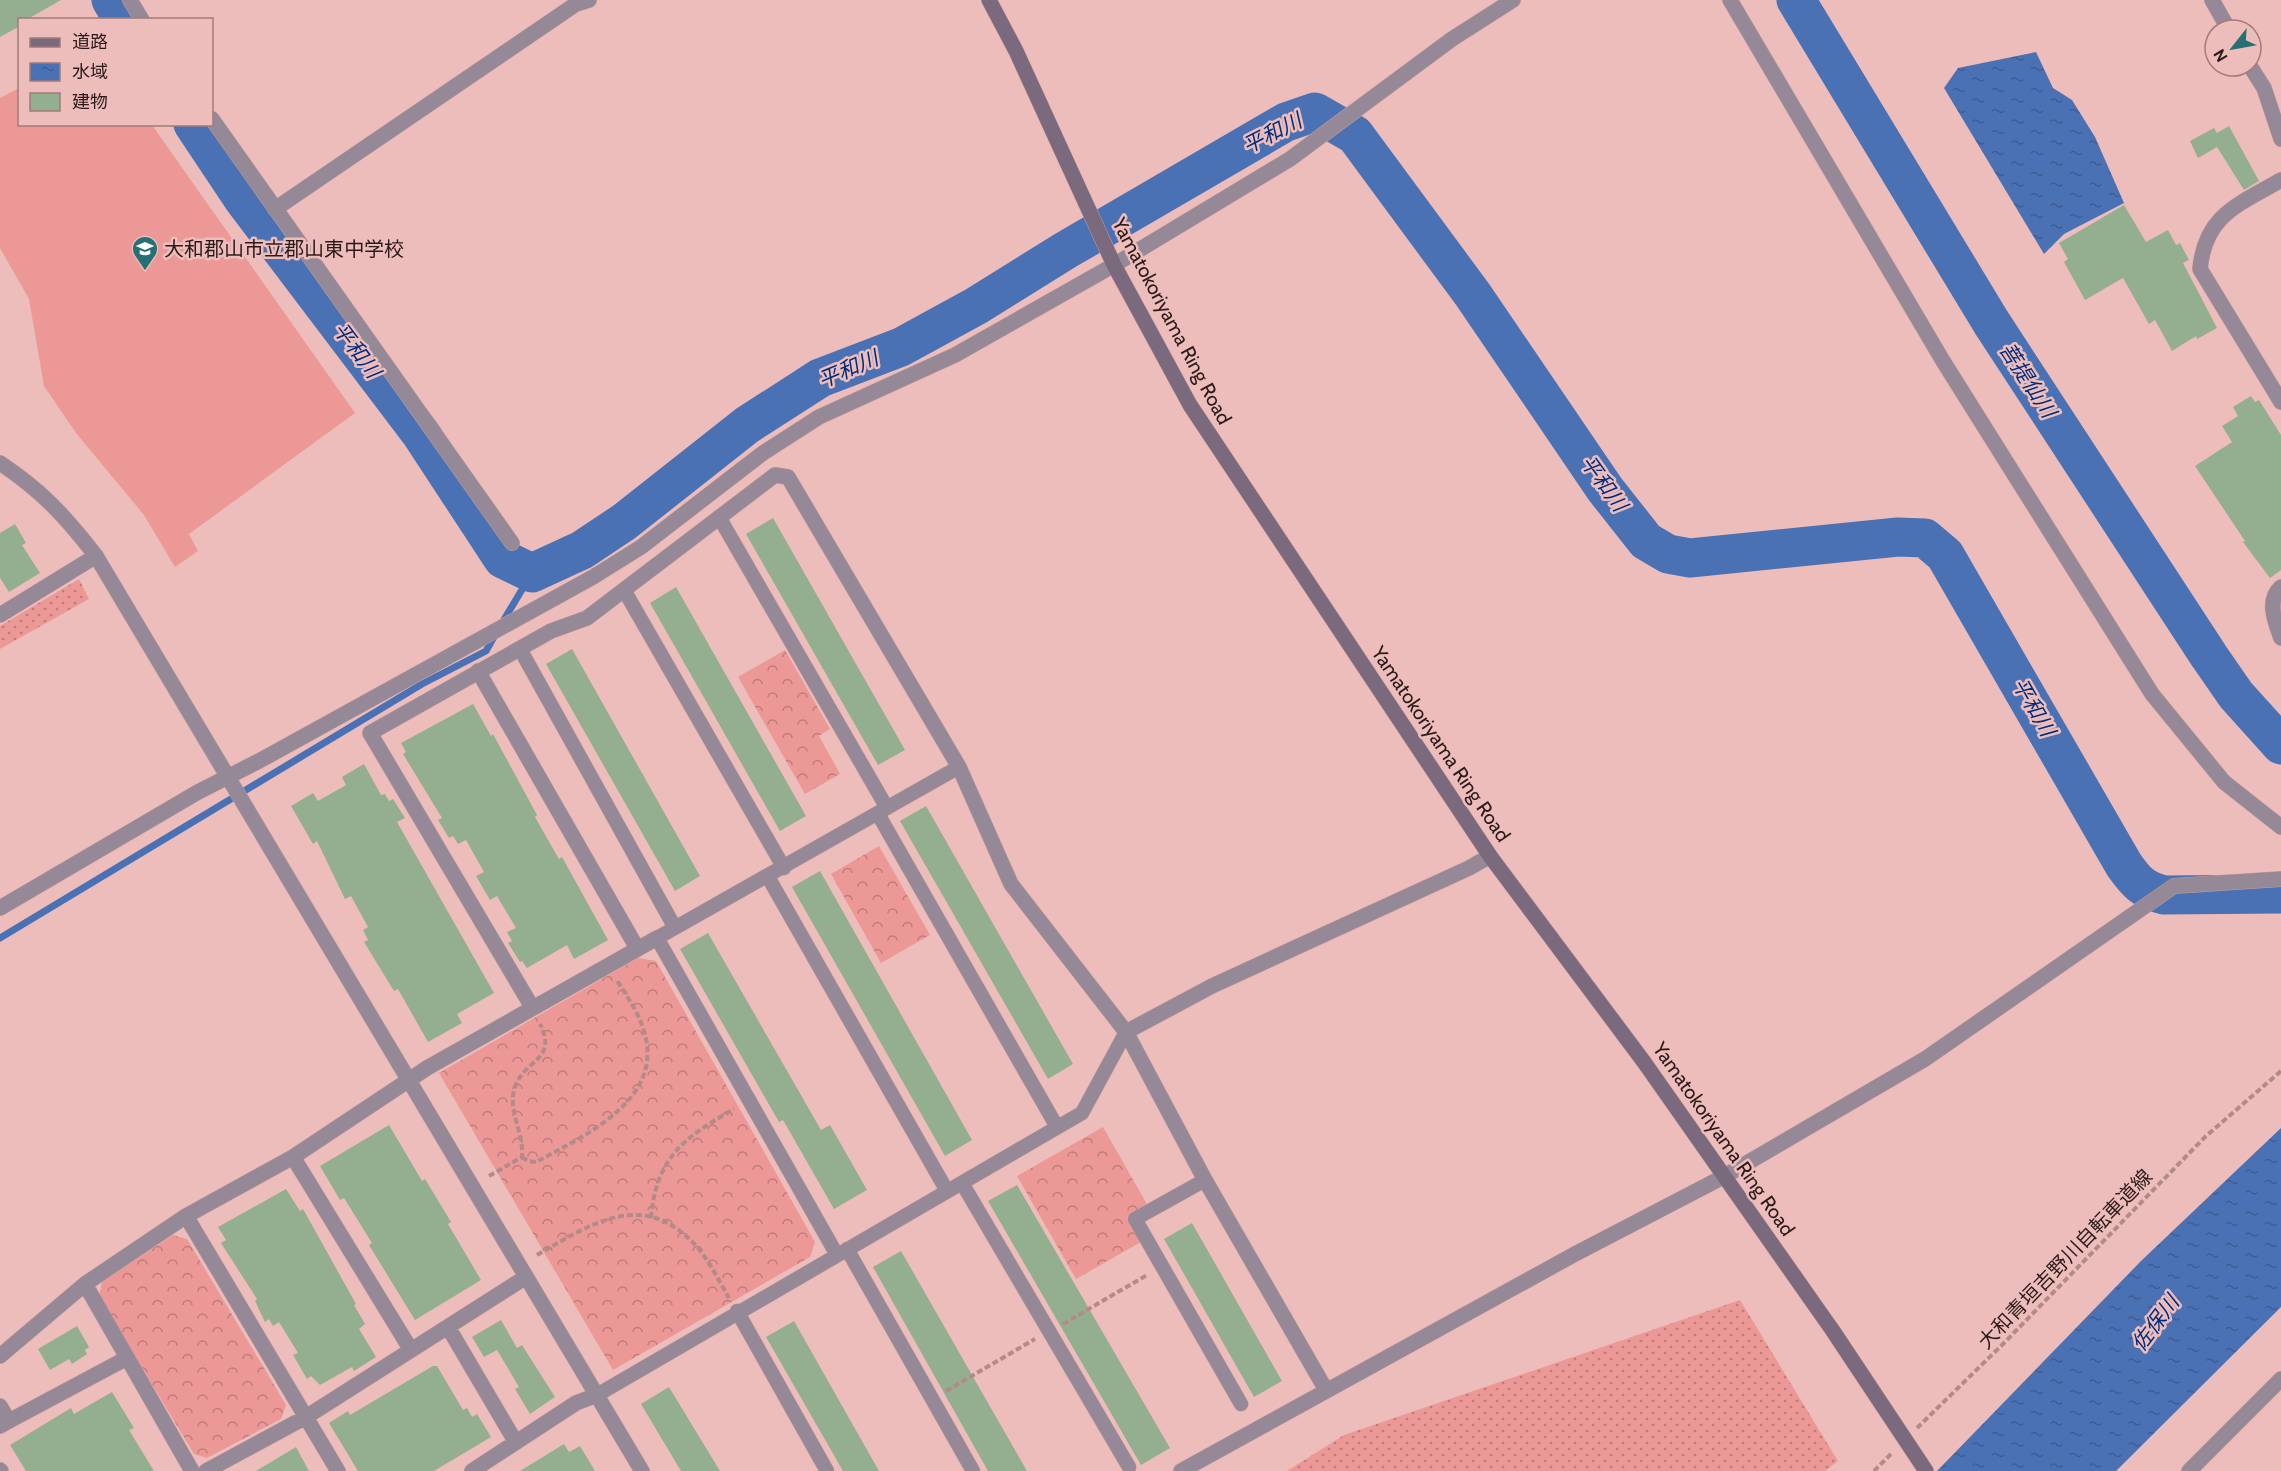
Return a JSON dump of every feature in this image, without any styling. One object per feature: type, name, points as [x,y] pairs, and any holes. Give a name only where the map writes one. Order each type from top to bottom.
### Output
[{"type":"main road","name":"Yamatokoriyama Ring Road","points":[[989,0],[1016,51],[1114,265],[1190,405],[1490,856],[1644,1062],[1827,1322],[1926,1471]]},
{"type":"street","points":[[130,0],[141,18]]},
{"type":"street","points":[[275,209],[576,4],[589,0]]},
{"type":"street","points":[[0,908],[198,792],[230,777],[518,619],[641,547],[763,453],[819,417],[955,355],[1114,265],[1290,159],[1452,39],[1513,0]]},
{"type":"street","points":[[1730,0],[1943,361],[2152,694],[2224,782],[2281,827]]},
{"type":"street","points":[[2212,0],[2222,18]]},
{"type":"street","points":[[2258,78],[2264,88],[2281,139]]},
{"type":"street","points":[[213,120],[512,543]]},
{"type":"street","points":[[2281,180],[2244,202],[2212,226],[2202,248],[2200,269],[2281,402]]},
{"type":"street","points":[[0,463],[34,486],[67,519],[96,556],[230,777],[642,1471]]},
{"type":"street","points":[[532,1007],[370,733],[551,632],[586,618],[775,475],[788,477],[959,767],[1011,884],[1126,1032],[1144,1071],[1326,1390]]},
{"type":"street","points":[[0,615],[96,556]]},
{"type":"street","points":[[2281,587],[2277,591],[2272,614],[2281,638]]},
{"type":"street","points":[[478,671],[637,948]]},
{"type":"street","points":[[1126,1032],[1212,986],[1469,868],[1490,856]]},
{"type":"street","points":[[1181,1471],[1575,1254],[1724,1177],[1925,1059],[2137,914],[2174,886],[2281,879]]},
{"type":"street","points":[[0,1356],[84,1284],[186,1216],[293,1157],[408,1079],[607,964],[657,938]]},
{"type":"street","points":[[293,1157],[411,1350]]},
{"type":"street","points":[[186,1216],[338,1471]]},
{"type":"street","points":[[206,1471],[306,1417],[526,1277]]},
{"type":"street","points":[[84,1284],[192,1471]]},
{"type":"street","points":[[448,1327],[514,1441]]},
{"type":"street","points":[[0,1406],[4,1423],[127,1358]]},
{"type":"street","points":[[2189,1471],[2281,1379]]},
{"type":"street","points":[[473,1471],[514,1441],[576,1403],[597,1395]]},
{"type":"lane","points":[[719,517],[1057,1127]]},
{"type":"lane","points":[[624,590],[784,868]]},
{"type":"lane","points":[[520,649],[674,926]]},
{"type":"lane","points":[[959,767],[768,877],[674,926],[657,938],[973,1471]]},
{"type":"lane","points":[[768,877],[947,1191]]},
{"type":"lane","points":[[597,1395],[737,1311],[1082,1113],[1126,1032]]},
{"type":"lane","points":[[1205,1180],[1136,1219],[1241,1404]]},
{"type":"lane","points":[[962,1183],[1129,1467]]},
{"type":"lane","points":[[737,1311],[826,1471]]},
{"type":"path","points":[[522,1157],[536,1162],[614,1117],[635,1090],[643,1073],[645,1052],[643,1029],[607,964]]},
{"type":"path","points":[[522,1157],[521,1132],[513,1112],[514,1091],[524,1072],[544,1052],[547,1040],[532,1007]]},
{"type":"path","name":"大和青垣吉野川自転車道線","points":[[1874,1471],[2003,1344],[2205,1137],[2281,1071]]},
{"type":"path","points":[[651,1218],[656,1184],[671,1155],[693,1133],[736,1108]]},
{"type":"path","points":[[489,1176],[522,1157]]},
{"type":"path","points":[[537,1255],[605,1218],[635,1215],[651,1218],[671,1226],[689,1238],[699,1249],[725,1292]]},
{"type":"green space","name":"大和郡山市立郡山東中学校","points":[[18,89],[18,126],[153,126],[355,413],[189,534],[198,551],[175,567],[144,515],[76,433],[44,386],[29,299],[0,248],[0,98]]},
{"type":"green space","points":[[79,579],[89,599],[0,649],[0,626]]},
{"type":"green space","points":[[785,650],[830,729],[819,736],[840,774],[805,794],[738,677]]},
{"type":"green space","points":[[879,846],[930,935],[881,963],[831,874]]},
{"type":"green space","points":[[638,958],[656,961],[815,1242],[810,1257],[613,1370],[439,1073]]},
{"type":"green space","points":[[1103,1127],[1148,1206],[1127,1217],[1141,1242],[1076,1279],[1017,1176]]},
{"type":"green space","points":[[173,1235],[187,1239],[286,1405],[281,1419],[207,1458],[194,1454],[99,1297],[102,1282]]},
{"type":"green space","points":[[1740,1300],[1838,1461],[1825,1471],[1287,1471],[1344,1435]]},
{"type":"water","points":[[2036,52],[2053,88],[2072,100],[2095,137],[2124,203],[2064,234],[2044,254],[1944,88],[1958,68]]},
{"type":"water","name":"佐保川","points":[[2281,1128],[2281,1307],[2116,1471],[1937,1471],[2141,1261]]},
{"type":"building","points":[[0,0],[61,0],[30,18],[18,18],[18,27],[0,37]]},
{"type":"building","points":[[2229,126],[2259,181],[2244,190],[2217,147],[2198,158],[2190,141],[2214,128],[2217,133]]},
{"type":"building","points":[[2124,205],[2146,242],[2168,230],[2176,245],[2180,243],[2189,260],[2183,263],[2217,328],[2197,339],[2196,336],[2172,351],[2155,320],[2149,324],[2123,278],[2085,300],[2064,262],[2068,259],[2059,243]]},
{"type":"building","points":[[2251,396],[2255,402],[2259,400],[2281,435],[2281,570],[2270,578],[2243,542],[2245,541],[2195,466],[2232,442],[2222,426],[2238,416],[2233,407]]},
{"type":"building","points":[[773,518],[905,750],[878,765],[746,534]]},
{"type":"building","points":[[15,524],[26,543],[22,545],[40,573],[9,592],[0,578],[0,533]]},
{"type":"building","points":[[676,587],[806,816],[780,831],[650,603]]},
{"type":"building","points":[[572,649],[700,876],[675,891],[546,664]]},
{"type":"building","points":[[473,704],[491,736],[493,734],[537,815],[535,817],[559,859],[562,857],[608,940],[574,959],[567,945],[527,968],[522,961],[520,962],[508,943],[512,941],[507,932],[516,928],[497,896],[490,900],[476,876],[484,872],[466,840],[458,844],[453,836],[449,838],[438,820],[442,818],[403,754],[406,752],[401,743]]},
{"type":"building","points":[[364,764],[381,795],[385,794],[389,801],[393,799],[405,818],[397,822],[494,993],[457,1014],[462,1023],[428,1042],[398,989],[394,991],[364,942],[368,940],[363,930],[368,927],[351,896],[345,899],[317,841],[313,844],[291,806],[313,793],[318,801],[346,785],[342,777]]},
{"type":"building","points":[[926,806],[1073,1064],[1048,1079],[900,821]]},
{"type":"building","points":[[820,871],[972,1140],[945,1156],[792,887]]},
{"type":"building","points":[[708,933],[821,1130],[830,1125],[867,1190],[834,1209],[783,1120],[779,1122],[680,949]]},
{"type":"building","points":[[389,1125],[422,1181],[425,1179],[451,1222],[448,1224],[481,1280],[415,1320],[369,1245],[372,1243],[344,1198],[340,1200],[320,1166]]},
{"type":"building","points":[[1017,1185],[1170,1448],[1141,1465],[988,1201]]},
{"type":"building","points":[[286,1189],[300,1211],[303,1209],[356,1304],[354,1305],[365,1324],[359,1329],[376,1357],[354,1371],[352,1367],[320,1385],[311,1376],[307,1379],[293,1355],[298,1353],[279,1322],[273,1326],[269,1319],[265,1322],[255,1301],[257,1299],[221,1243],[226,1240],[218,1227]]},
{"type":"building","points":[[1192,1223],[1282,1381],[1254,1397],[1164,1239]]},
{"type":"building","points":[[901,1251],[1027,1471],[988,1471],[873,1267]]},
{"type":"building","points":[[501,1320],[517,1348],[522,1345],[555,1397],[530,1414],[515,1389],[519,1387],[497,1350],[484,1357],[472,1337]]},
{"type":"building","points":[[794,1321],[879,1471],[843,1471],[766,1337]]},
{"type":"building","points":[[77,1326],[89,1347],[85,1350],[87,1354],[72,1364],[69,1359],[50,1370],[38,1349]]},
{"type":"building","points":[[433,1366],[437,1366],[463,1410],[467,1408],[472,1417],[477,1414],[491,1437],[434,1471],[358,1471],[329,1423],[348,1411],[350,1415]]},
{"type":"building","points":[[669,1387],[720,1471],[681,1471],[641,1404]]},
{"type":"building","points":[[112,1392],[134,1428],[129,1430],[154,1471],[26,1471],[10,1445],[71,1408],[74,1414]]},
{"type":"building","points":[[564,1444],[569,1452],[580,1446],[595,1471],[520,1471]]},
{"type":"building","points":[[296,1447],[309,1471],[256,1471]]},
{"type":"waterway","name":"平和川","points":[[111,0],[122,18]]},
{"type":"waterway","name":"菩提仙川","points":[[1796,0],[1991,322],[2209,656],[2236,695],[2281,745]]},
{"type":"waterway","name":"平和川","points":[[194,126],[243,199],[421,434],[503,559],[532,573],[582,550],[624,522],[747,425],[820,378],[901,347],[976,306],[1066,250],[1286,122],[1315,112],[1355,135],[1473,295],[1605,489],[1646,541],[1668,554],[1690,558],[1898,537],[1925,538],[1945,555],[2124,865],[2136,881],[2145,888],[2164,895],[2281,894]]},
{"type":"waterway","points":[[502,623],[532,573]]},
{"type":"waterway","points":[[0,938],[422,684],[486,651],[495,635]]},
{"type":"place","name":"大和郡山市立郡山東中学校","points":[[145,272]]}]
